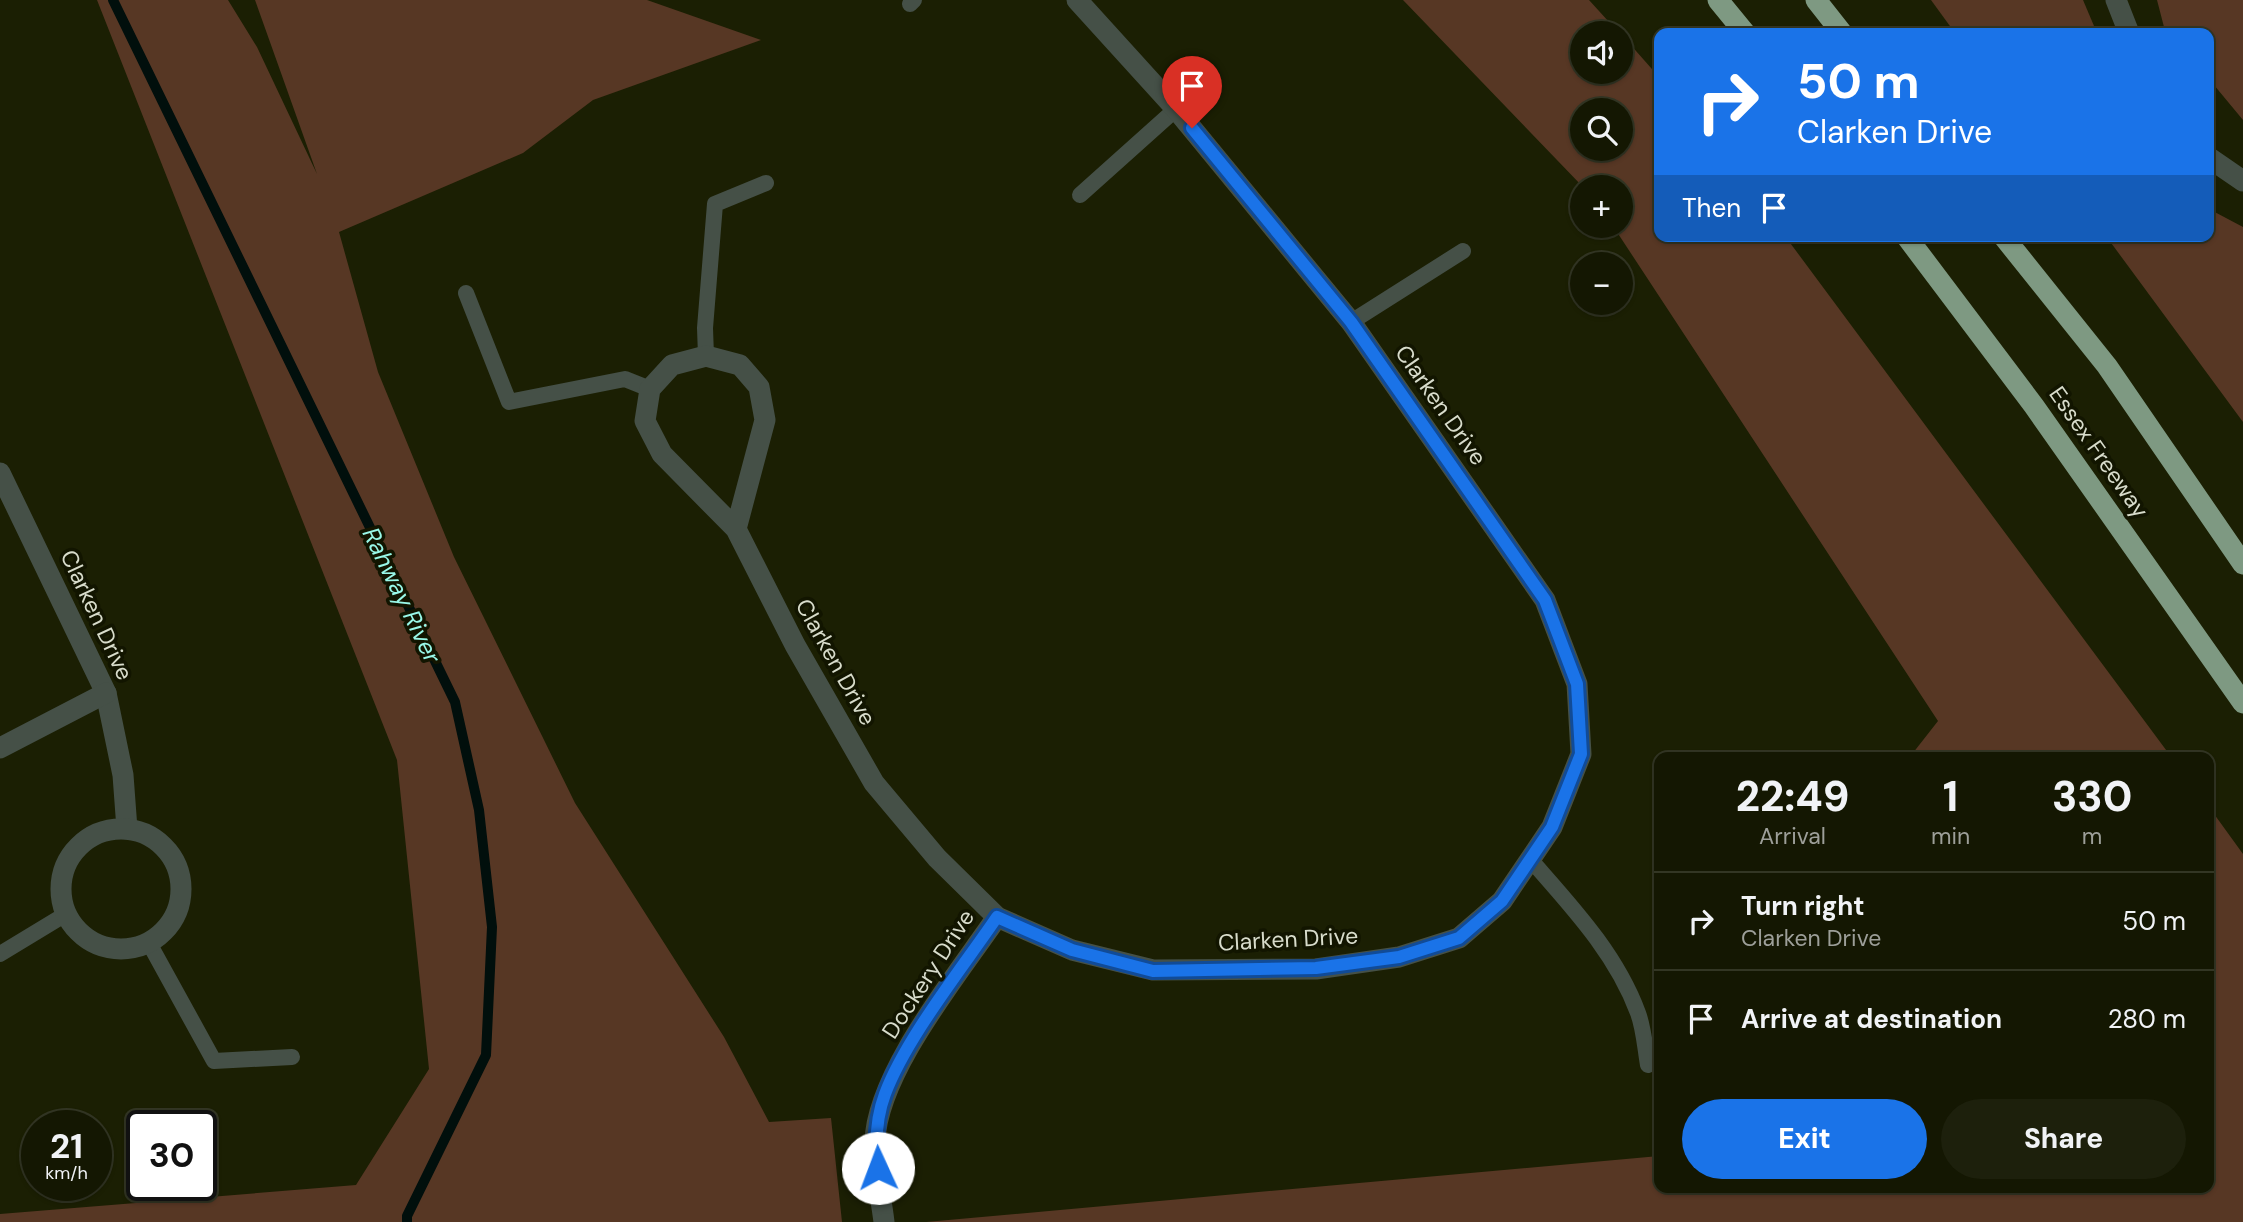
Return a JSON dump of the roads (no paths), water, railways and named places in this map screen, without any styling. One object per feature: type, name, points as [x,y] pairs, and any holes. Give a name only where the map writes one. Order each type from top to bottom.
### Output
[{"type":"highway","points":[[1718,0],[1741,28]]},
{"type":"highway","points":[[1816,0],[1838,28]]},
{"type":"highway","name":"Essex Freeway","points":[[1911,242],[2034,406],[2243,703]]},
{"type":"highway","points":[[2008,242],[2107,366],[2243,564]]},
{"type":"street","name":"Clarken Drive","points":[[650,389],[645,421],[662,454],[736,529],[795,645],[874,783],[937,858],[997,917],[1072,950],[1153,971],[1316,968],[1399,957],[1459,938],[1502,901],[1552,827],[1581,754],[1577,684],[1545,600],[1351,322],[1176,108],[1077,0]]},
{"type":"street","points":[[2116,0],[2127,28]]},
{"type":"street","points":[[2214,161],[2243,181]]},
{"type":"street","points":[[650,389],[672,365],[706,356],[740,365],[759,387],[765,419],[736,529]]},
{"type":"street","name":"Clarken Drive","points":[[0,473],[106,693],[123,775],[127,829]]},
{"type":"street","points":[[0,748],[106,693]]},
{"type":"street","points":[[127,829],[146,834],[162,845],[174,860],[181,878],[181,898],[175,916],[164,932],[149,943],[130,949],[111,949],[92,942],[76,930],[66,914],[61,896],[61,878],[72,854],[92,835],[127,829]]},
{"type":"street","name":"Dockery Drive","points":[[884,1222],[874,1141],[885,1094],[912,1042],[997,917]]},
{"type":"lane","points":[[1080,195],[1176,108]]},
{"type":"lane","points":[[706,356],[705,328],[715,204],[766,183]]},
{"type":"lane","points":[[1351,322],[1463,251]]},
{"type":"lane","points":[[466,293],[509,402],[625,379],[650,389]]},
{"type":"lane","points":[[1530,859],[1577,912],[1616,965],[1639,1014],[1648,1065]]},
{"type":"lane","points":[[0,954],[66,914]]},
{"type":"lane","points":[[149,943],[214,1062],[292,1057]]},
{"type":"waterway","name":"Rahway River","points":[[113,0],[455,702],[479,810],[492,927],[486,1055],[407,1216],[407,1222]]}]
